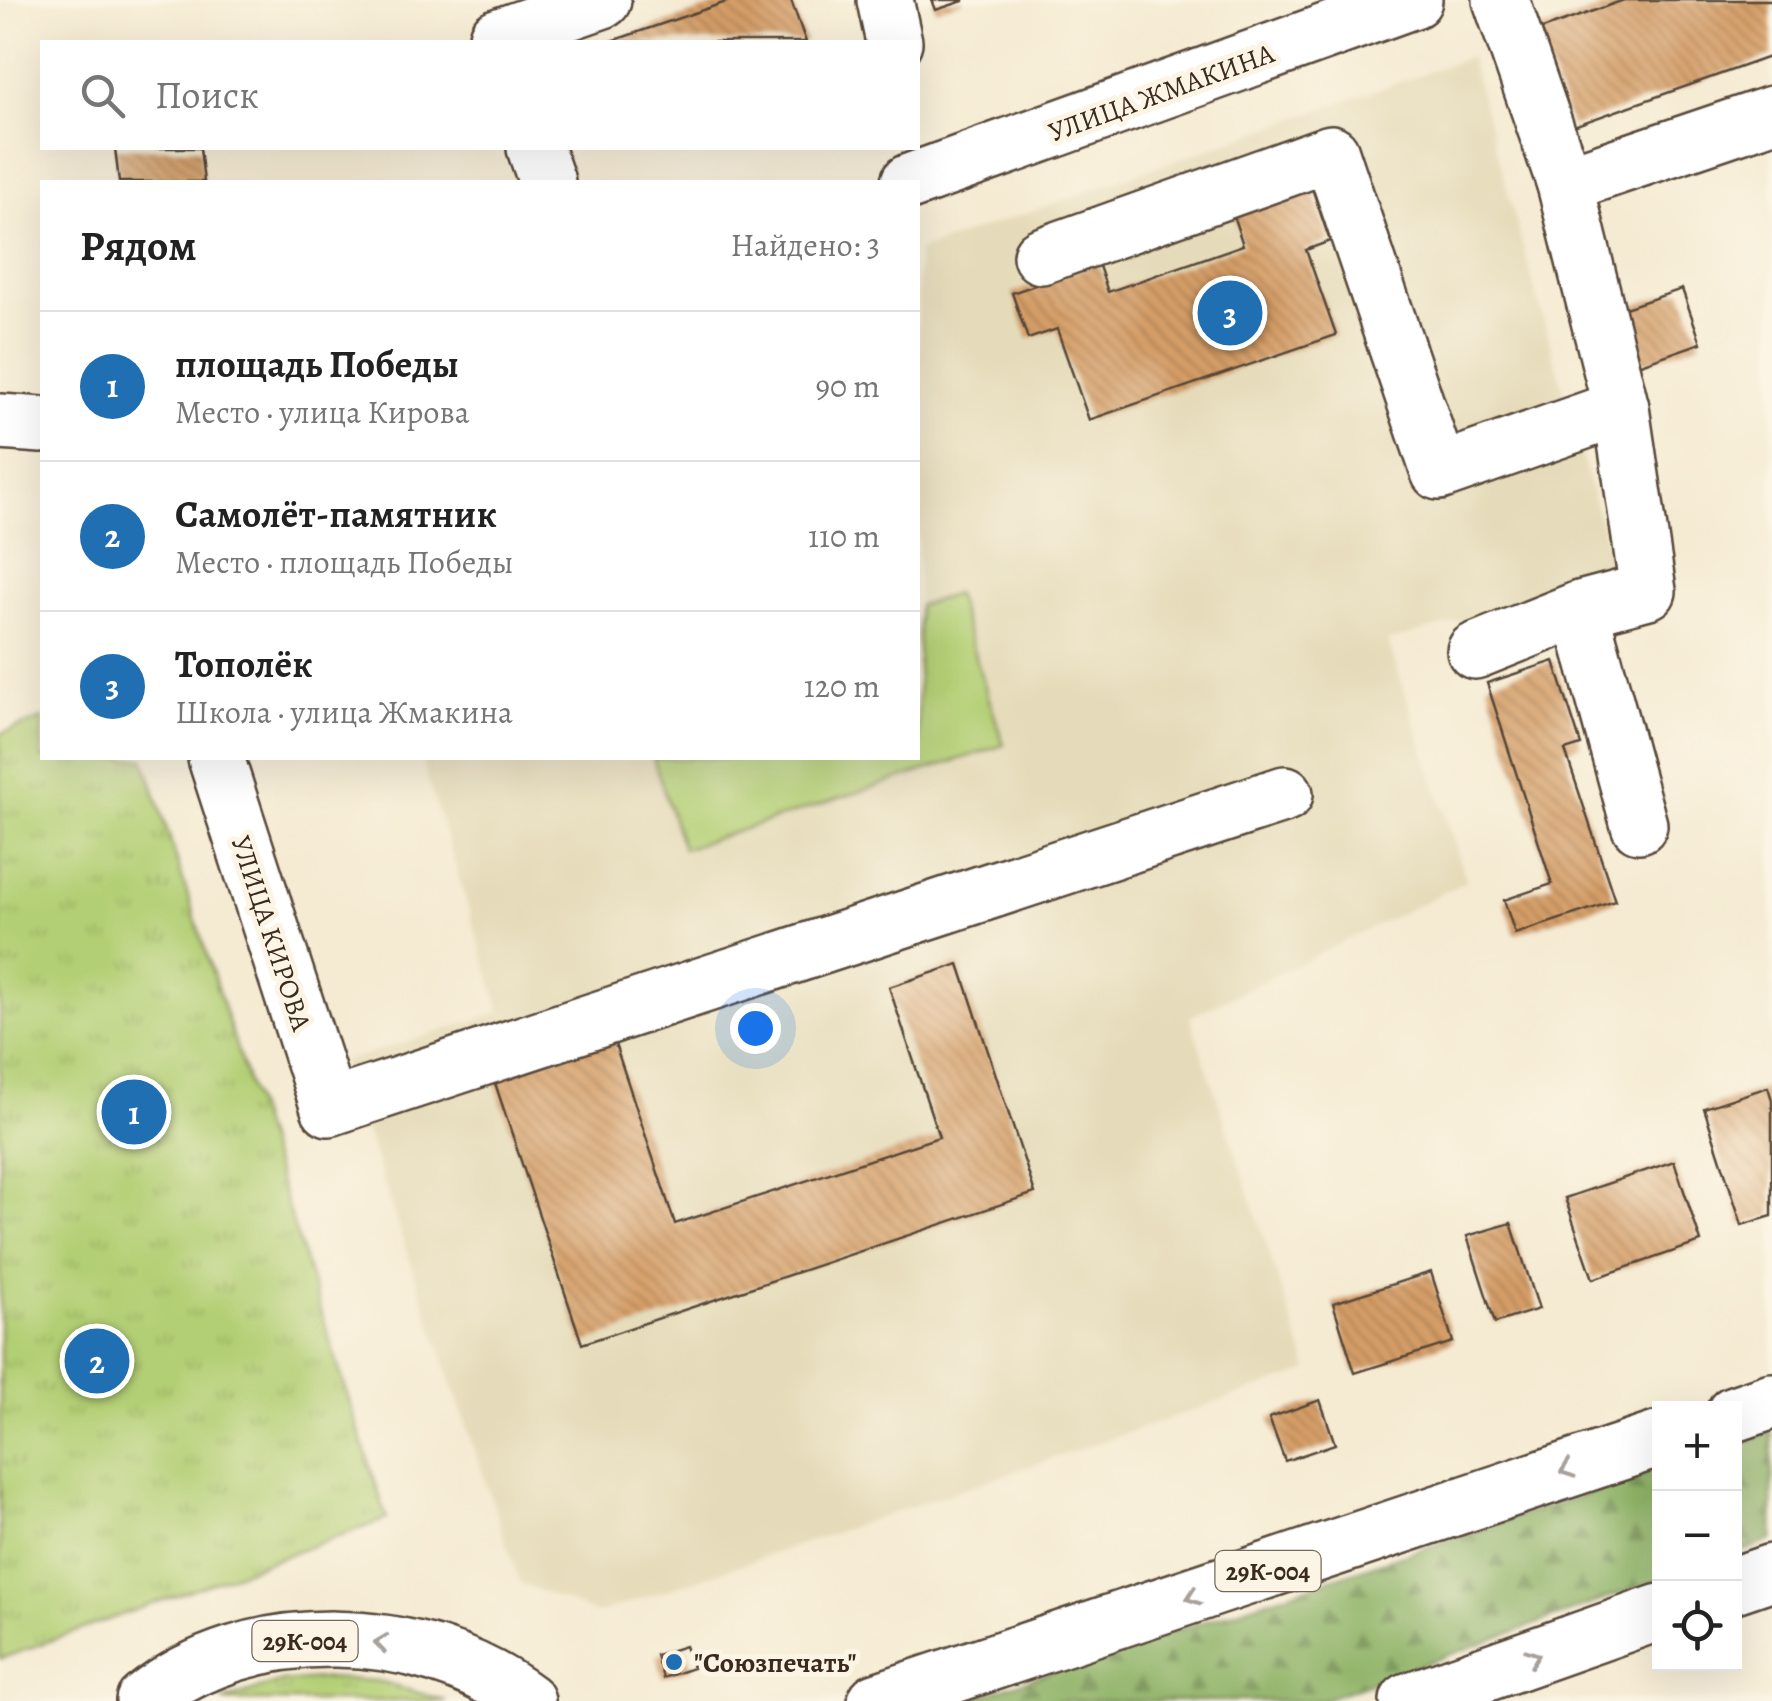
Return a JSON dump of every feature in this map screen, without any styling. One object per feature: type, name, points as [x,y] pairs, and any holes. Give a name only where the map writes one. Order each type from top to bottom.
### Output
[{"type":"main road","points":[[498,40],[497,37],[603,0]]},
{"type":"main road","points":[[885,0],[894,40]]},
{"type":"main road","name":"УЛИЦА ЖМАКИНА","points":[[917,168],[1414,0]]},
{"type":"main road","points":[[1476,651],[1580,608],[1648,591],[1620,408],[1565,184],[1501,0]]},
{"type":"main road","points":[[1565,184],[1772,114]]},
{"type":"main road","points":[[536,150],[545,180]]},
{"type":"main road","points":[[1040,256],[1331,153],[1439,472],[1620,408]]},
{"type":"main road","points":[[1580,608],[1639,825]]},
{"type":"main road","name":"УЛИЦА КИРОВА","points":[[217,760],[329,1108],[1285,794]]},
{"type":"main road","points":[[1742,1411],[1772,1401]]},
{"type":"main road","name":"29К-004","points":[[876,1701],[1652,1442]]},
{"type":"main road","points":[[1742,1582],[1772,1572]]},
{"type":"main road","points":[[1408,1701],[1652,1615]]},
{"type":"main road","name":"29К-004","points":[[143,1699],[194,1670],[286,1642],[382,1642],[475,1669],[551,1701]]},
{"type":"main road","name":"29К-004","points":[[475,1669],[527,1701]]},
{"type":"shaded area","points":[[1470,57],[1616,578],[1388,641],[1467,881],[1190,1017],[1309,1371],[597,1614],[520,1583],[342,1062],[501,1012],[422,760],[920,760],[920,250]]},
{"type":"green space","points":[[955,594],[1004,745],[683,849],[654,760],[920,760],[920,605]]},
{"type":"green space","points":[[40,720],[40,760],[145,760],[387,1519],[0,1659],[0,734]]},
{"type":"green space","points":[[1772,1432],[1772,1540],[1742,1551],[1742,1491],[1742,1443]]},
{"type":"green space","points":[[1652,1472],[1652,1582],[1320,1701],[964,1701]]},
{"type":"green space","points":[[329,1678],[377,1681],[446,1701],[222,1701],[281,1682]]},
{"type":"building","points":[[732,0],[791,0],[805,40],[615,40]]},
{"type":"building","points":[[932,0],[963,0],[963,1],[936,10]]},
{"type":"building","points":[[1624,0],[1772,0],[1772,56],[1571,127],[1537,31]]},
{"type":"building","points":[[115,150],[200,150],[204,180],[119,180]]},
{"type":"building","points":[[1312,188],[1330,241],[1306,250],[1336,335],[1089,420],[1057,329],[1028,339],[1012,293],[1098,263],[1108,292],[1243,245],[1233,215]]},
{"type":"building","points":[[1682,289],[1701,343],[1635,366],[1616,311]]},
{"type":"building","points":[[1554,661],[1581,745],[1565,750],[1615,901],[1515,934],[1504,900],[1552,884],[1487,683]]},
{"type":"building","points":[[959,964],[1035,1193],[582,1344],[493,1077],[613,1038],[675,1224],[939,1137],[889,987]]},
{"type":"building","points":[[1768,1087],[1772,1100],[1772,1216],[1742,1225],[1704,1108]]},
{"type":"building","points":[[1674,1161],[1701,1242],[1593,1279],[1565,1198]]},
{"type":"building","points":[[1511,1223],[1539,1309],[1495,1323],[1467,1236]]},
{"type":"building","points":[[1431,1272],[1453,1342],[1355,1373],[1333,1303]]},
{"type":"building","points":[[1320,1400],[1335,1444],[1285,1461],[1269,1418]]},
{"type":"building","name":"\"Союзпечать\"","points":[[685,1646],[693,1668],[663,1678],[656,1655]]},
{"type":"place","name":"Тополёк","points":[[1230,313]]},
{"type":"place","name":"площадь Победы","points":[[134,1112]]},
{"type":"place","name":"Самолёт-памятник","points":[[97,1361]]},
{"type":"place","name":"\"Союзпечать\"","points":[[674,1662]]}]
